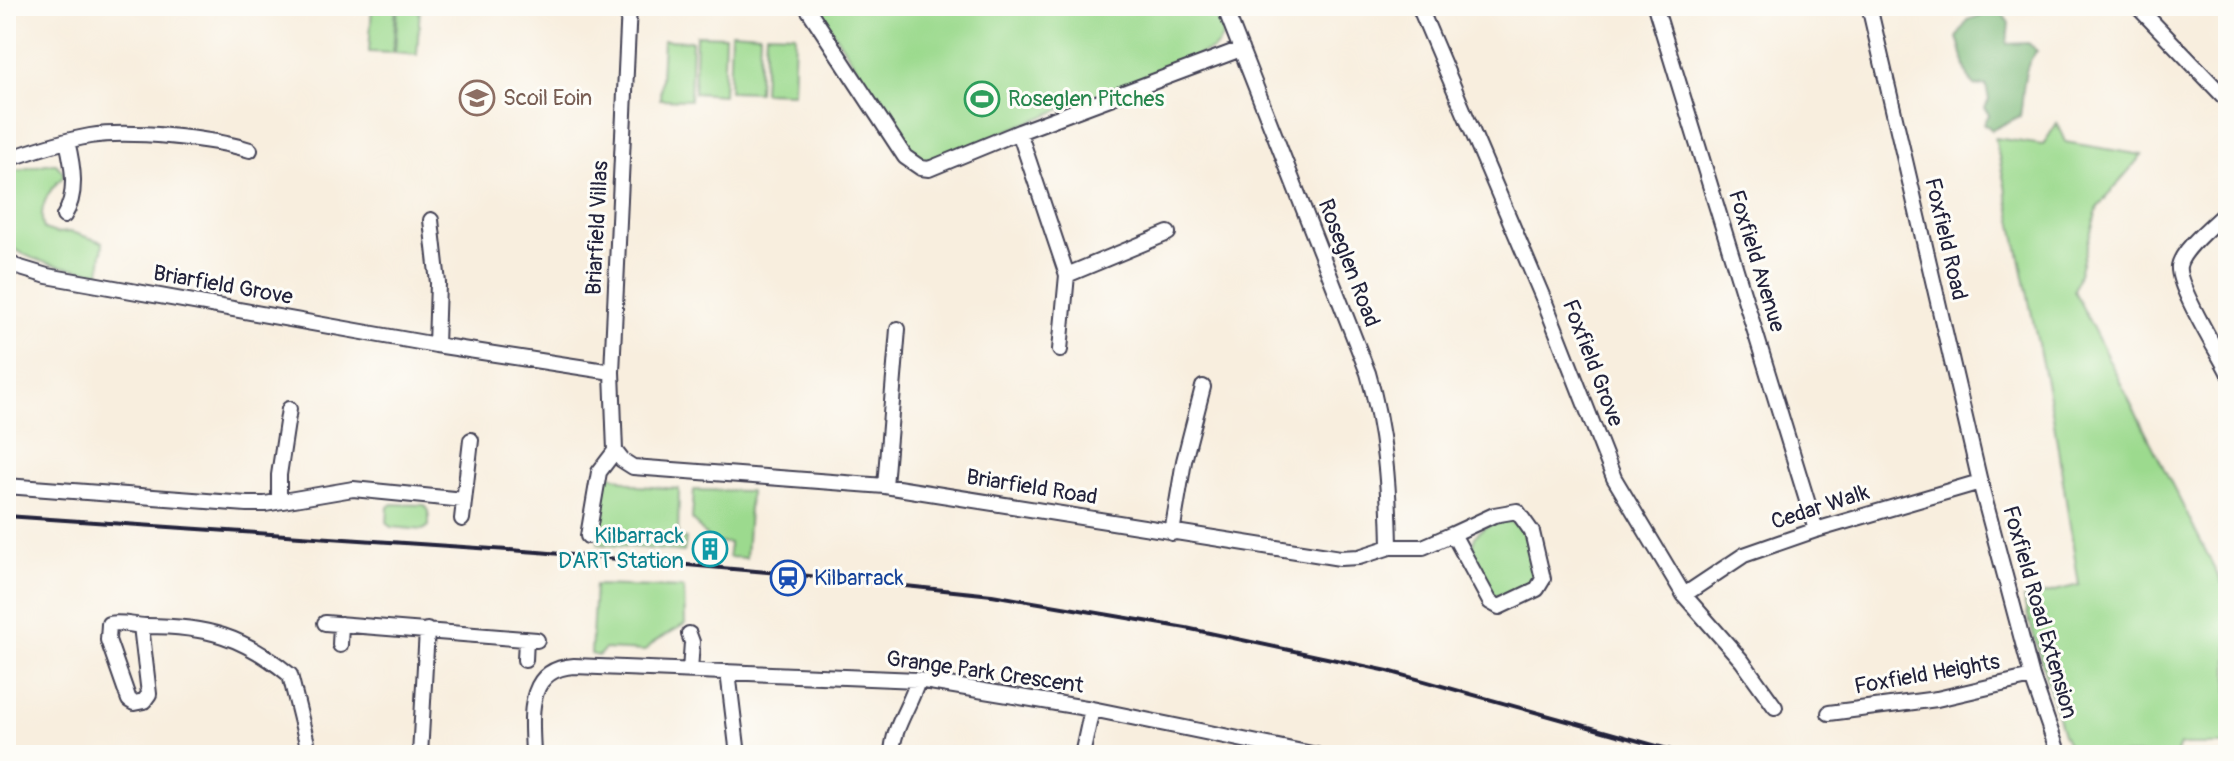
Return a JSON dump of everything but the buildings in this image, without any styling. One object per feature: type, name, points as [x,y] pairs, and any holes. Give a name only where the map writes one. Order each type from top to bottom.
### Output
[{"type":"street","name":"Briarfield Villas","points":[[615,451],[612,372],[629,6]]},
{"type":"street","points":[[806,6],[905,157],[921,168],[937,168],[1019,132],[1241,49]]},
{"type":"street","name":"Roseglen Road","points":[[1224,6],[1378,405],[1388,470],[1390,547]]},
{"type":"street","name":"Foxfield Grove","points":[[1419,6],[1546,305],[1614,478],[1684,595],[1742,661],[1775,707]]},
{"type":"street","name":"Foxfield Avenue","points":[[1655,6],[1816,530]]},
{"type":"street","name":"Foxfield Road","points":[[1869,6],[1980,482]]},
{"type":"street","points":[[2137,6],[2228,101]]},
{"type":"street","points":[[1019,132],[1067,275],[1060,350]]},
{"type":"street","points":[[6,160],[67,141],[111,134],[211,141],[250,150]]},
{"type":"street","points":[[64,216],[73,197],[67,141]]},
{"type":"street","points":[[2228,210],[2186,253],[2179,265],[2183,287],[2228,372]]},
{"type":"street","points":[[431,220],[438,283],[436,345]]},
{"type":"street","points":[[1067,275],[1168,233]]},
{"type":"street","name":"Briarfield Grove","points":[[6,258],[14,266],[47,276],[436,345],[612,372]]},
{"type":"street","points":[[885,486],[898,329]]},
{"type":"street","points":[[1172,533],[1184,461],[1203,387]]},
{"type":"street","points":[[279,501],[277,487],[289,409]]},
{"type":"street","points":[[462,519],[471,440]]},
{"type":"street","points":[[588,536],[594,486],[599,472],[615,451]]},
{"type":"street","name":"Briarfield Road","points":[[615,451],[633,467],[885,486],[1340,558],[1359,557],[1390,547],[1423,547],[1494,515],[1517,511],[1532,532],[1543,579],[1537,589],[1499,607],[1490,602],[1453,534]]},
{"type":"street","name":"Cedar Walk","points":[[1684,595],[1744,555],[1816,530],[1980,482]]},
{"type":"street","name":"Foxfield Road Extension","points":[[1980,482],[2032,677],[2059,755]]},
{"type":"street","points":[[6,486],[247,504],[353,489],[464,500]]},
{"type":"street","points":[[141,626],[149,694],[144,701],[134,703],[129,700],[115,663],[107,626],[112,622],[141,626],[176,625],[216,632],[237,641],[290,675],[310,755]]},
{"type":"street","points":[[325,623],[532,640],[525,660]]},
{"type":"street","points":[[340,645],[341,624]]},
{"type":"street","points":[[420,755],[427,630]]},
{"type":"street","points":[[689,634],[692,642],[690,671]]},
{"type":"street","name":"Grange Park Crescent","points":[[533,755],[535,692],[549,672],[559,667],[574,666],[918,680],[1092,709],[1255,749],[1317,755]]},
{"type":"street","points":[[728,672],[738,755]]},
{"type":"street","name":"Foxfield Heights","points":[[1829,713],[1937,699],[2032,677]]},
{"type":"street","points":[[892,755],[897,727],[918,680]]},
{"type":"street","name":"Grange Park Crescent","points":[[1082,755],[1092,709]]},
{"type":"green space","points":[[372,6],[396,6],[393,53],[369,52]]},
{"type":"green space","points":[[398,6],[420,6],[417,55],[395,53]]},
{"type":"green space","name":"Roseglen Pitches","points":[[816,6],[1216,6],[1223,34],[1213,49],[936,159],[922,160],[914,155]]},
{"type":"green space","points":[[1991,12],[2002,13],[2009,23],[2007,44],[2028,43],[2037,51],[2028,65],[2020,116],[1992,130],[1984,123],[1989,115],[1985,108],[1989,100],[1986,85],[1975,86],[1971,81],[1957,38],[1967,20]]},
{"type":"green space","points":[[731,32],[760,34],[758,92],[729,91]]},
{"type":"green space","points":[[766,33],[795,34],[793,93],[763,92]]},
{"type":"green space","points":[[696,35],[725,36],[723,95],[694,93]]},
{"type":"green space","points":[[663,40],[692,41],[690,100],[660,99]]},
{"type":"green space","points":[[2057,123],[2065,142],[2142,155],[2098,207],[2074,291],[2228,595],[2228,745],[2180,745],[2176,755],[2073,755],[2063,734],[2023,599],[2079,585],[2053,416],[1995,138],[2043,145]]},
{"type":"green space","points":[[56,164],[63,177],[45,200],[42,214],[44,229],[56,233],[71,232],[103,242],[100,273],[38,260],[6,242],[6,173]]},
{"type":"green space","points":[[606,473],[638,486],[679,489],[678,538],[686,539],[684,552],[598,544]]},
{"type":"green space","points":[[694,490],[750,491],[746,558],[729,557],[729,543],[711,542],[692,519]]},
{"type":"green space","points":[[392,504],[425,505],[429,511],[429,526],[423,530],[391,527],[387,524],[388,507]]},
{"type":"green space","points":[[1501,521],[1513,522],[1523,532],[1530,546],[1534,571],[1532,584],[1506,598],[1492,595],[1473,552],[1477,533]]},
{"type":"green space","points":[[595,585],[684,588],[685,624],[654,642],[645,651],[605,649],[598,656],[591,654]]},
{"type":"railway","points":[[6,516],[538,552],[992,595],[1186,628],[1388,671],[1689,755]]},
{"type":"place","name":"Scoil Eoin","points":[[477,98]]},
{"type":"place","name":"Roseglen Pitches","points":[[982,99]]},
{"type":"place","name":"Kilbarrack DART Station","points":[[710,549]]},
{"type":"place","name":"Kilbarrack","points":[[788,578]]}]
